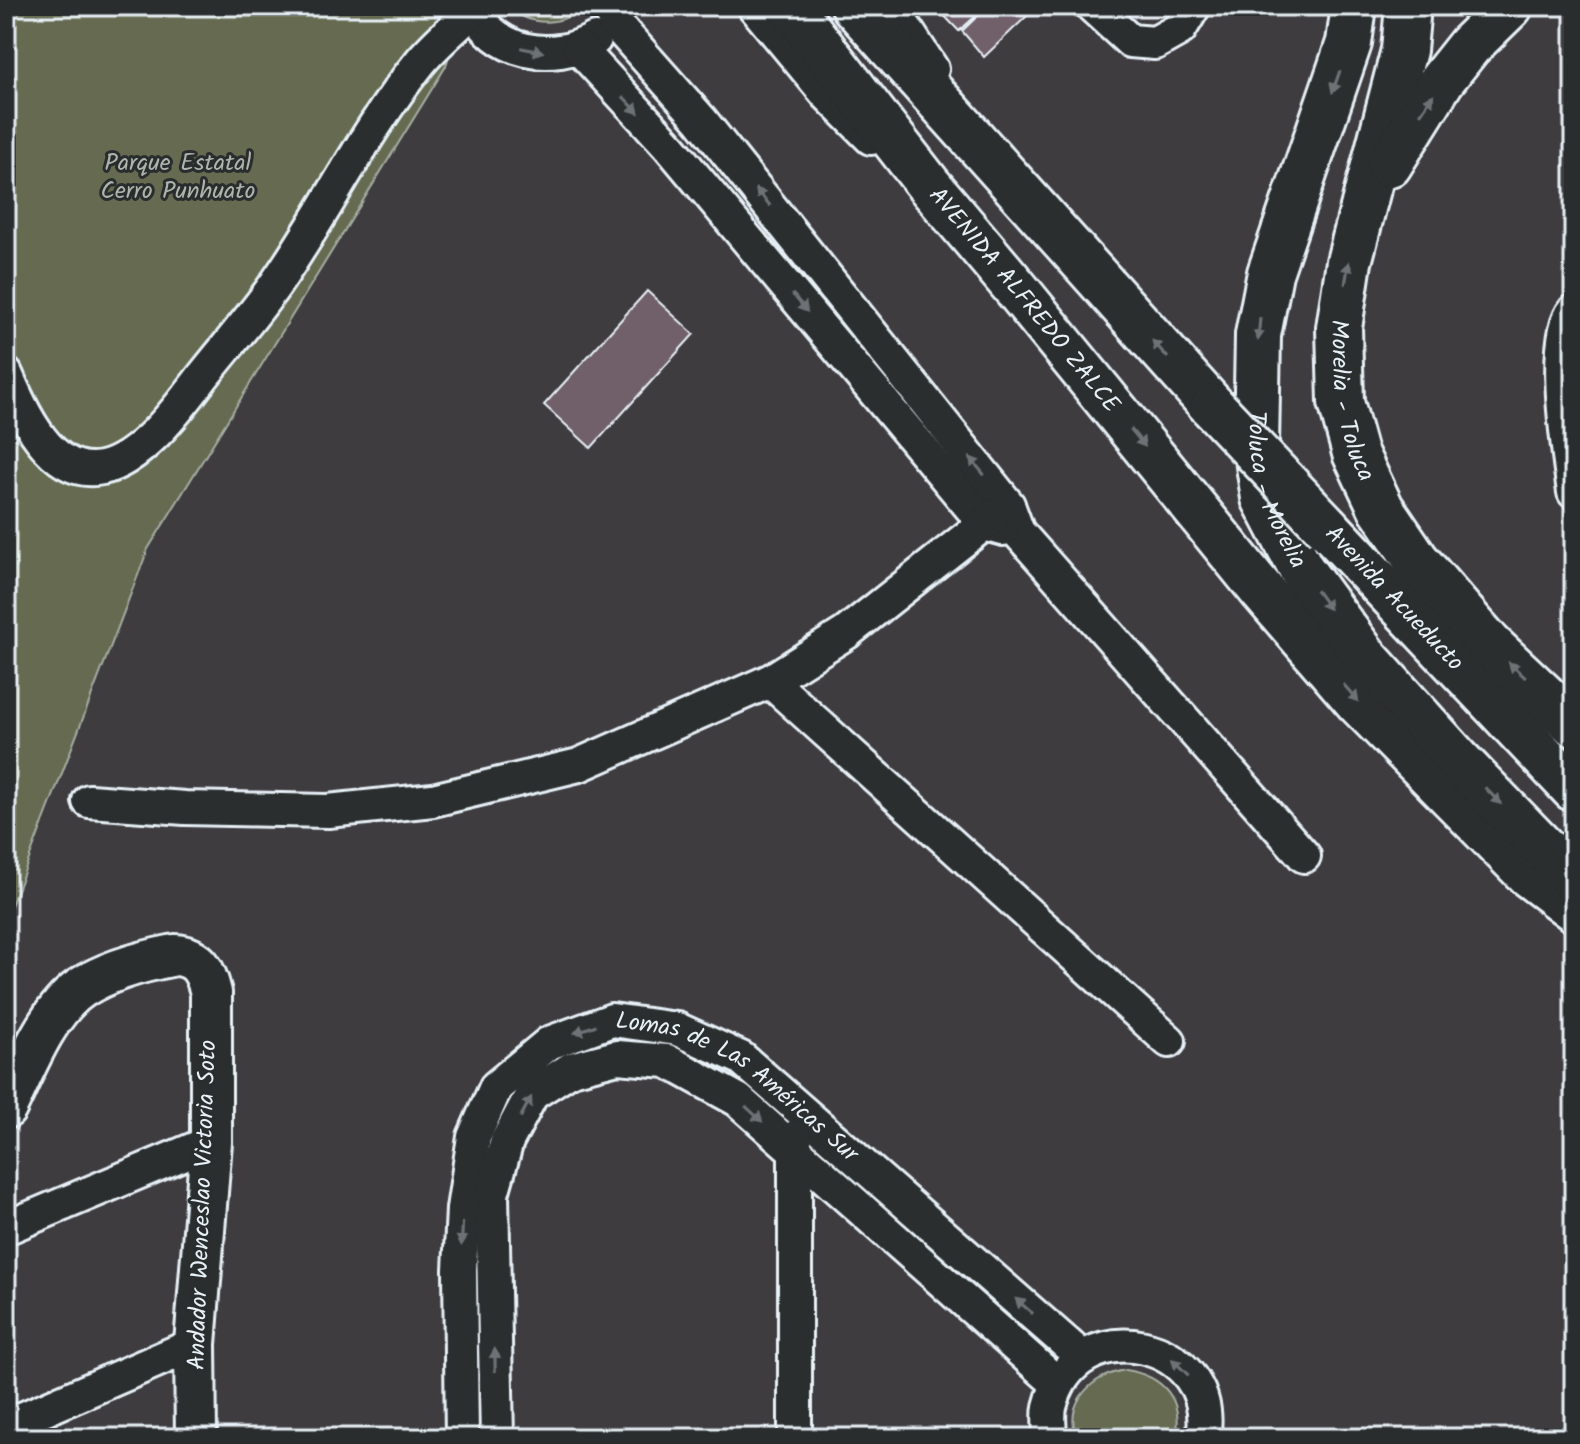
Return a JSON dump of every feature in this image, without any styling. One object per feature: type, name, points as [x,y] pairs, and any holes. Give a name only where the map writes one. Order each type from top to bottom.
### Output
[{"type":"main road","name":"AVENIDA ALFREDO ZALCE","points":[[790,6],[928,184],[1263,592],[1357,701],[1529,875],[1574,909]]},
{"type":"main road","points":[[854,6],[1046,223]]},
{"type":"main road","name":"Toluca - Morelia","points":[[1354,6],[1349,43],[1270,273],[1261,308],[1256,446],[1264,498],[1301,569],[1366,658],[1458,760],[1574,880]]},
{"type":"main road","name":"Morelia - Toluca","points":[[1408,6],[1400,65],[1379,152],[1358,219],[1339,328],[1341,402],[1355,453],[1381,508],[1417,561],[1490,645],[1574,724]]},
{"type":"main road","points":[[1358,219],[1442,80],[1469,46],[1510,6]]},
{"type":"main road","name":"Avenida Acueducto","points":[[1046,223],[1213,407],[1574,789]]},
{"type":"street","points":[[754,6],[827,94],[864,132],[928,184]]},
{"type":"street","points":[[891,6],[936,75],[1046,223]]},
{"type":"street","points":[[1092,6],[1130,41],[1155,43],[1180,29],[1194,6]]},
{"type":"street","points":[[6,374],[41,441],[63,461],[83,468],[103,468],[131,453],[162,428],[275,286],[396,96],[422,60],[473,8],[489,29],[508,44],[531,52],[555,53],[579,48],[598,37],[618,14],[1004,521]]},
{"type":"street","points":[[579,48],[1304,856]]},
{"type":"street","points":[[670,147],[701,120]]},
{"type":"street","points":[[1574,311],[1567,319],[1563,352],[1574,492]]},
{"type":"street","points":[[89,801],[185,808],[328,811],[433,800],[579,765],[770,681],[846,633],[1004,521]]},
{"type":"street","points":[[770,681],[1169,1041]]},
{"type":"street","name":"Andador Wenceslao Victoria Soto","points":[[6,1108],[49,1023],[63,1004],[81,988],[109,974],[164,957],[185,955],[201,964],[211,993],[211,1142],[195,1344],[196,1438]]},
{"type":"street","name":"Lomas de Las Américas Sur","points":[[462,1438],[460,1270],[463,1209],[474,1137],[496,1087],[549,1043],[612,1020],[677,1029],[741,1058],[1082,1357]]},
{"type":"street","name":"Lomas de Las Américas Sur","points":[[497,1438],[492,1194],[507,1141],[532,1094],[571,1069],[617,1057],[667,1061],[738,1100],[1058,1384]]},
{"type":"street","name":"Lomas de Las Américas Sur","points":[[795,1438],[796,1107]]},
{"type":"street","points":[[6,1228],[211,1142]]},
{"type":"street","points":[[6,1426],[195,1344]]},
{"type":"street","points":[[1050,1438],[1049,1410],[1058,1384],[1069,1369],[1082,1357],[1110,1346],[1140,1345],[1168,1356],[1190,1377],[1202,1404],[1203,1438]]},
{"type":"green space","name":"Parque Estatal Cerro Punhuato","points":[[6,6],[463,6],[446,66],[148,549],[6,919]]},
{"type":"green space","points":[[509,6],[585,6],[567,17],[547,22],[527,18]]},
{"type":"green space","points":[[1126,1370],[1151,1378],[1168,1392],[1177,1412],[1176,1438],[1077,1438],[1074,1413],[1084,1392],[1102,1378]]},
{"type":"building","points":[[935,6],[987,6],[959,31]]},
{"type":"building","points":[[988,6],[1020,6],[1028,15],[984,57],[962,31]]},
{"type":"building","points":[[647,291],[694,334],[591,448],[544,405]]}]
